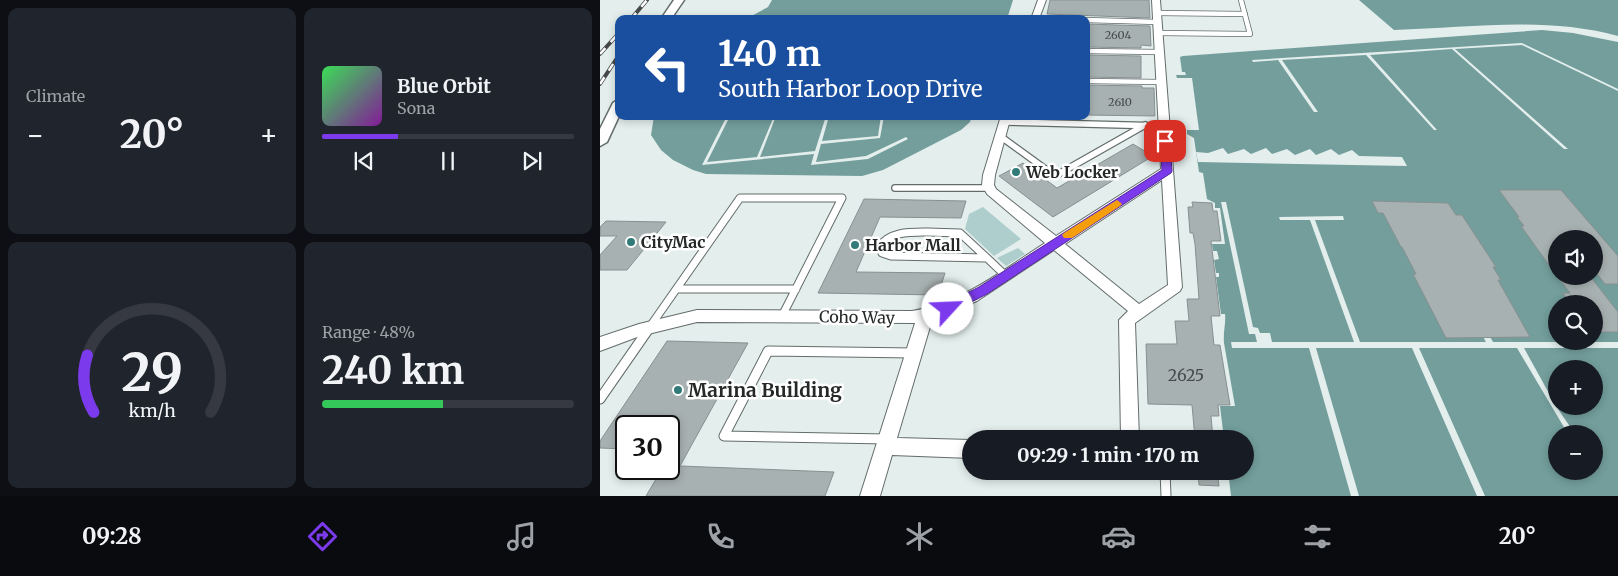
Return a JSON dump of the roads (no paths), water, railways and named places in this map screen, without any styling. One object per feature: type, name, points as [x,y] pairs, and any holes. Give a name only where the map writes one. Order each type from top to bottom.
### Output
[{"type":"street","points":[[669,15],[678,0]]},
{"type":"street","points":[[1036,15],[1042,0]]},
{"type":"street","points":[[1130,430],[1127,320],[1175,287],[1156,0]]},
{"type":"street","points":[[600,142],[615,110]]},
{"type":"street","points":[[1005,120],[989,175],[989,188],[1139,312]]},
{"type":"street","name":"Coho Way","points":[[600,344],[650,327],[711,315],[900,318],[926,316],[962,303],[1167,171]]},
{"type":"street","points":[[870,496],[926,316]]},
{"type":"street","points":[[887,443],[962,448]]},
{"type":"lane","points":[[1158,33],[1250,34],[1241,0]]},
{"type":"lane","points":[[1090,20],[1245,14]]},
{"type":"lane","points":[[1090,51],[1160,52]]},
{"type":"lane","points":[[1090,81],[1161,82]]},
{"type":"lane","points":[[1025,120],[1164,126]]},
{"type":"lane","points":[[1000,136],[1055,176],[1145,126]]},
{"type":"lane","points":[[895,188],[989,188]]},
{"type":"lane","points":[[600,398],[740,198],[842,198],[782,316]]},
{"type":"lane","points":[[987,258],[891,256],[882,253],[879,246],[883,239],[897,233],[960,233],[987,258],[1006,276]]},
{"type":"lane","points":[[677,289],[796,289]]},
{"type":"lane","points":[[887,443],[724,436],[768,351],[914,353]]},
{"type":"lane","points":[[1165,480],[1166,496]]},
{"type":"railway","points":[[634,15],[647,0]]},
{"type":"railway","points":[[600,54],[615,37]]},
{"type":"railway","points":[[600,84],[615,61]]},
{"type":"place","name":"Web Locker","points":[[1016,172]]},
{"type":"place","name":"CityMac","points":[[631,242]]},
{"type":"place","name":"Harbor Mall","points":[[855,245]]},
{"type":"place","name":"Marina Building","points":[[678,390]]}]
